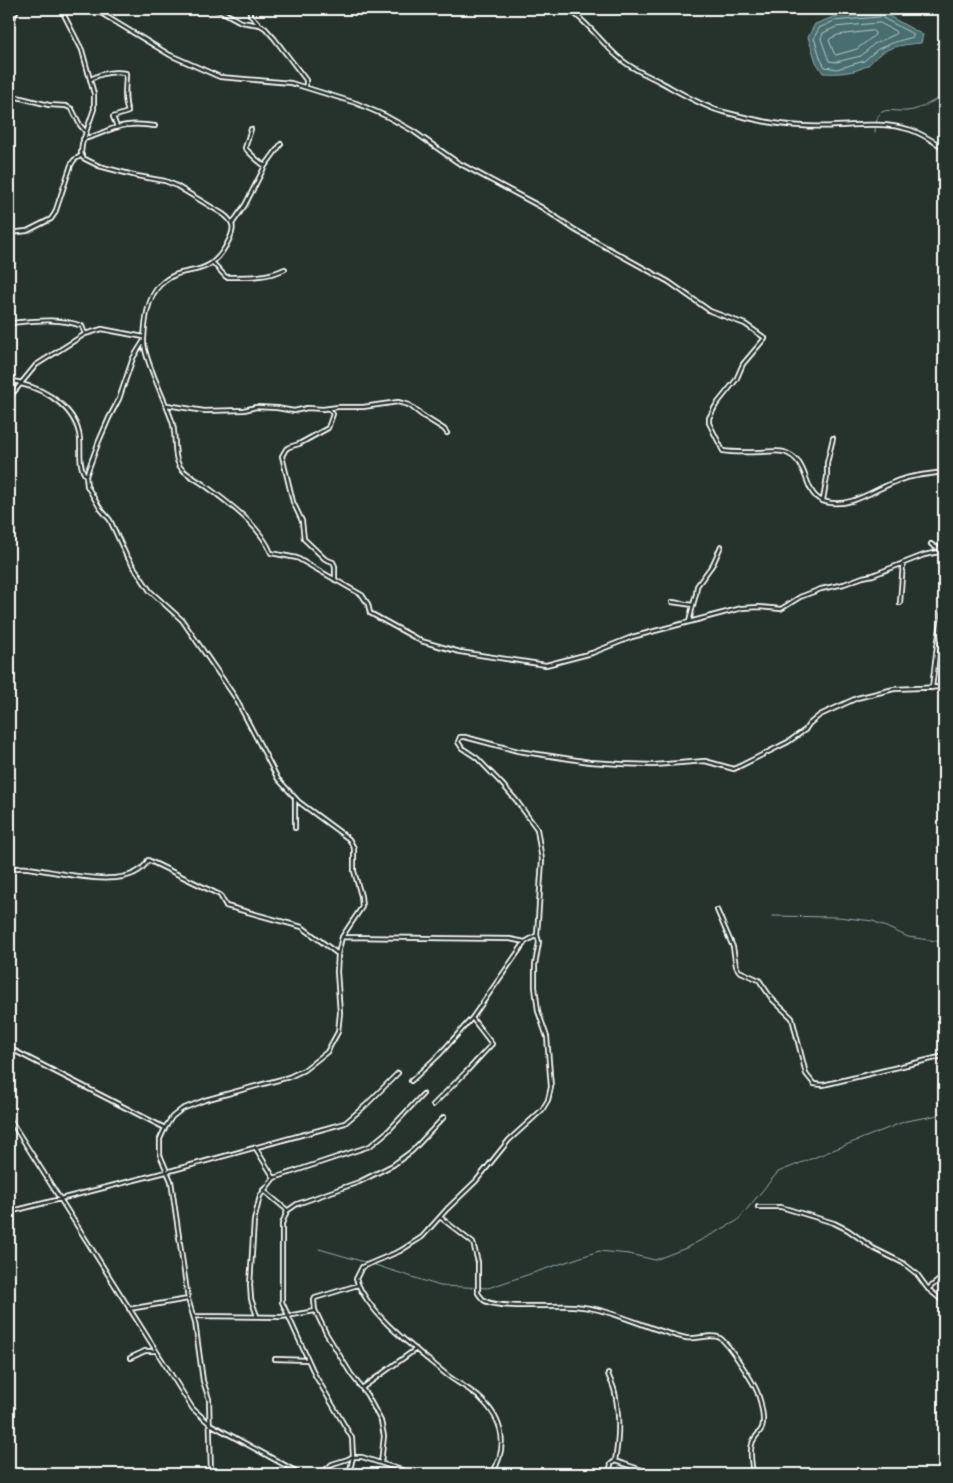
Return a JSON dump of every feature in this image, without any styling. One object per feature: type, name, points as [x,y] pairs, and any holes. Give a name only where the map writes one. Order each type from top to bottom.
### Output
[{"type":"street","points":[[9,29],[17,9]]},
{"type":"street","points":[[61,9],[82,50],[94,94],[94,109],[83,140],[82,155],[87,161],[99,166],[175,185],[223,214],[232,224],[233,232],[218,259],[200,270],[172,276],[159,286],[151,298],[143,342],[133,358],[119,399],[109,418],[86,476]]},
{"type":"street","points":[[94,9],[170,55],[220,76],[291,82],[356,103],[386,116],[413,131],[457,162],[541,207],[575,230],[669,282],[710,311],[744,324],[765,338],[743,364],[732,385],[712,411],[709,418],[709,423],[723,451],[785,452],[797,460],[804,470],[808,486],[815,495],[823,501],[836,503],[847,502],[902,479],[944,472]]},
{"type":"street","points":[[212,9],[221,11],[240,22],[260,25]]},
{"type":"street","points":[[568,9],[579,16],[599,39],[634,69],[694,101],[714,109],[796,126],[817,127],[863,124],[899,127],[920,134],[944,148]]},
{"type":"street","points":[[250,10],[250,15],[269,32],[290,58],[306,80],[306,86]]},
{"type":"street","points":[[91,79],[115,72],[126,73],[125,92],[128,112],[113,117],[117,127]]},
{"type":"street","points":[[9,95],[49,105],[66,106],[72,109],[80,125],[86,131]]},
{"type":"street","points":[[83,140],[117,127],[134,124],[155,126]]},
{"type":"street","points":[[251,129],[245,148],[265,166]]},
{"type":"street","points":[[232,224],[242,211],[265,166],[280,144]]},
{"type":"street","points":[[9,233],[27,231],[51,219],[55,213],[71,165],[74,160],[82,155]]},
{"type":"street","points":[[213,263],[226,277],[259,277],[285,270]]},
{"type":"street","points":[[9,323],[36,320],[73,323],[82,326],[85,334]]},
{"type":"street","points":[[9,398],[36,366],[85,334],[102,328],[144,337]]},
{"type":"street","points":[[143,342],[174,428],[176,462],[180,467],[224,499],[250,523],[264,538],[272,553],[297,558],[362,594],[368,604],[370,613],[421,642],[460,652],[542,665],[553,664],[592,653],[632,637],[742,608],[781,609],[800,597],[821,589],[874,575],[924,555],[943,551]]},
{"type":"street","points":[[9,380],[50,396],[60,403],[75,419],[79,432],[81,459],[89,491],[110,520],[129,560],[150,591],[182,620],[225,682],[250,724],[274,773],[294,798],[349,838],[354,848],[354,871],[362,907],[342,937],[338,954],[337,972],[340,1013],[338,1032],[327,1052],[304,1070],[289,1077],[205,1100],[182,1109],[172,1117],[165,1128],[159,1148],[166,1172],[171,1181],[188,1299],[194,1316],[203,1381],[209,1398],[212,1474]]},
{"type":"street","points":[[167,406],[204,411],[256,408],[278,408],[294,411],[307,408],[323,410],[329,408],[364,407],[398,402],[409,405],[447,433]]},
{"type":"street","points":[[329,408],[333,414],[328,428],[299,444],[289,447],[282,456],[293,502],[302,521],[304,539],[324,559],[333,562],[336,580]]},
{"type":"street","points":[[823,501],[827,463],[833,438]]},
{"type":"street","points":[[931,544],[943,551]]},
{"type":"street","points":[[689,622],[697,586],[713,564],[721,546]]},
{"type":"street","points":[[900,603],[903,563]]},
{"type":"street","points":[[672,602],[693,606]]},
{"type":"street","points":[[932,688],[936,646],[944,606]]},
{"type":"street","points":[[492,1474],[502,1450],[502,1435],[492,1412],[481,1399],[452,1379],[374,1310],[356,1279],[362,1267],[411,1245],[422,1237],[470,1188],[509,1140],[542,1110],[550,1096],[552,1087],[547,1037],[538,1011],[535,986],[535,965],[539,942],[537,935],[542,853],[536,829],[516,800],[502,784],[476,758],[462,748],[458,742],[460,738],[465,737],[518,751],[598,763],[672,764],[705,762],[734,769],[788,742],[805,730],[820,715],[842,704],[880,691],[944,687]]},
{"type":"street","points":[[294,798],[295,828]]},
{"type":"street","points":[[9,869],[30,868],[81,878],[111,878],[138,872],[144,868],[148,860],[220,895],[226,906],[302,927],[338,954]]},
{"type":"street","points":[[717,910],[733,947],[736,966],[739,971],[759,980],[772,1000],[792,1018],[806,1074],[814,1084],[824,1085],[944,1056]]},
{"type":"street","points":[[411,1081],[440,1054],[472,1018],[525,942],[537,935]]},
{"type":"street","points":[[342,937],[510,939],[525,942]]},
{"type":"street","points":[[433,1105],[492,1044],[472,1018]]},
{"type":"street","points":[[9,1048],[165,1128]]},
{"type":"street","points":[[9,1212],[166,1172],[345,1123],[398,1073]]},
{"type":"street","points":[[257,1316],[251,1299],[251,1260],[257,1204],[263,1190],[274,1178],[370,1146],[388,1131],[423,1094]]},
{"type":"street","points":[[349,1474],[353,1456],[352,1438],[308,1360],[282,1302],[282,1224],[287,1211],[304,1200],[359,1182],[393,1165],[416,1147],[444,1117]]},
{"type":"street","points":[[9,1118],[192,1409],[210,1424],[301,1474]]},
{"type":"street","points":[[255,1147],[274,1178]]},
{"type":"street","points":[[263,1190],[287,1211]]},
{"type":"street","points":[[758,1207],[781,1207],[834,1223],[848,1230],[873,1248],[903,1263],[917,1274],[928,1289],[944,1302]]},
{"type":"street","points":[[440,1217],[473,1243],[478,1262],[478,1293],[487,1302],[513,1305],[588,1307],[614,1313],[637,1323],[688,1338],[719,1337],[732,1351],[758,1394],[763,1421],[762,1428],[751,1445],[753,1474]]},
{"type":"street","points":[[928,1289],[944,1276]]},
{"type":"street","points":[[358,1285],[315,1298],[315,1310],[326,1333],[362,1388],[383,1427],[384,1447],[381,1463]]},
{"type":"street","points":[[129,1309],[188,1299]]},
{"type":"street","points":[[194,1316],[289,1316],[315,1310]]},
{"type":"street","points":[[362,1388],[416,1349]]},
{"type":"street","points":[[130,1358],[145,1351],[155,1351]]},
{"type":"street","points":[[275,1359],[308,1360]]},
{"type":"street","points":[[608,1374],[615,1390],[619,1430],[615,1461],[611,1464],[608,1474]]},
{"type":"street","points":[[321,1474],[332,1464],[353,1456],[362,1457],[414,1474]]},
{"type":"street","points":[[615,1461],[654,1474]]},
{"type":"street","points":[[632,1474],[635,1468]]},
{"type":"street","points":[[222,1474],[256,1474]]},
{"type":"water","points":[[882,12],[923,35],[921,43],[894,47],[884,51],[868,65],[858,70],[823,73],[816,62],[808,37],[815,24],[833,17]]},
{"type":"waterway","points":[[875,132],[878,117],[884,111],[917,109],[944,95]]},
{"type":"waterway","points":[[772,916],[838,917],[873,921],[908,937],[944,942]]},
{"type":"waterway","points":[[372,1264],[440,1286],[488,1288],[599,1251],[629,1254],[655,1260],[686,1248],[737,1221],[778,1172],[906,1121],[934,1116],[944,1112]]},
{"type":"waterway","points":[[319,1249],[368,1263]]}]
